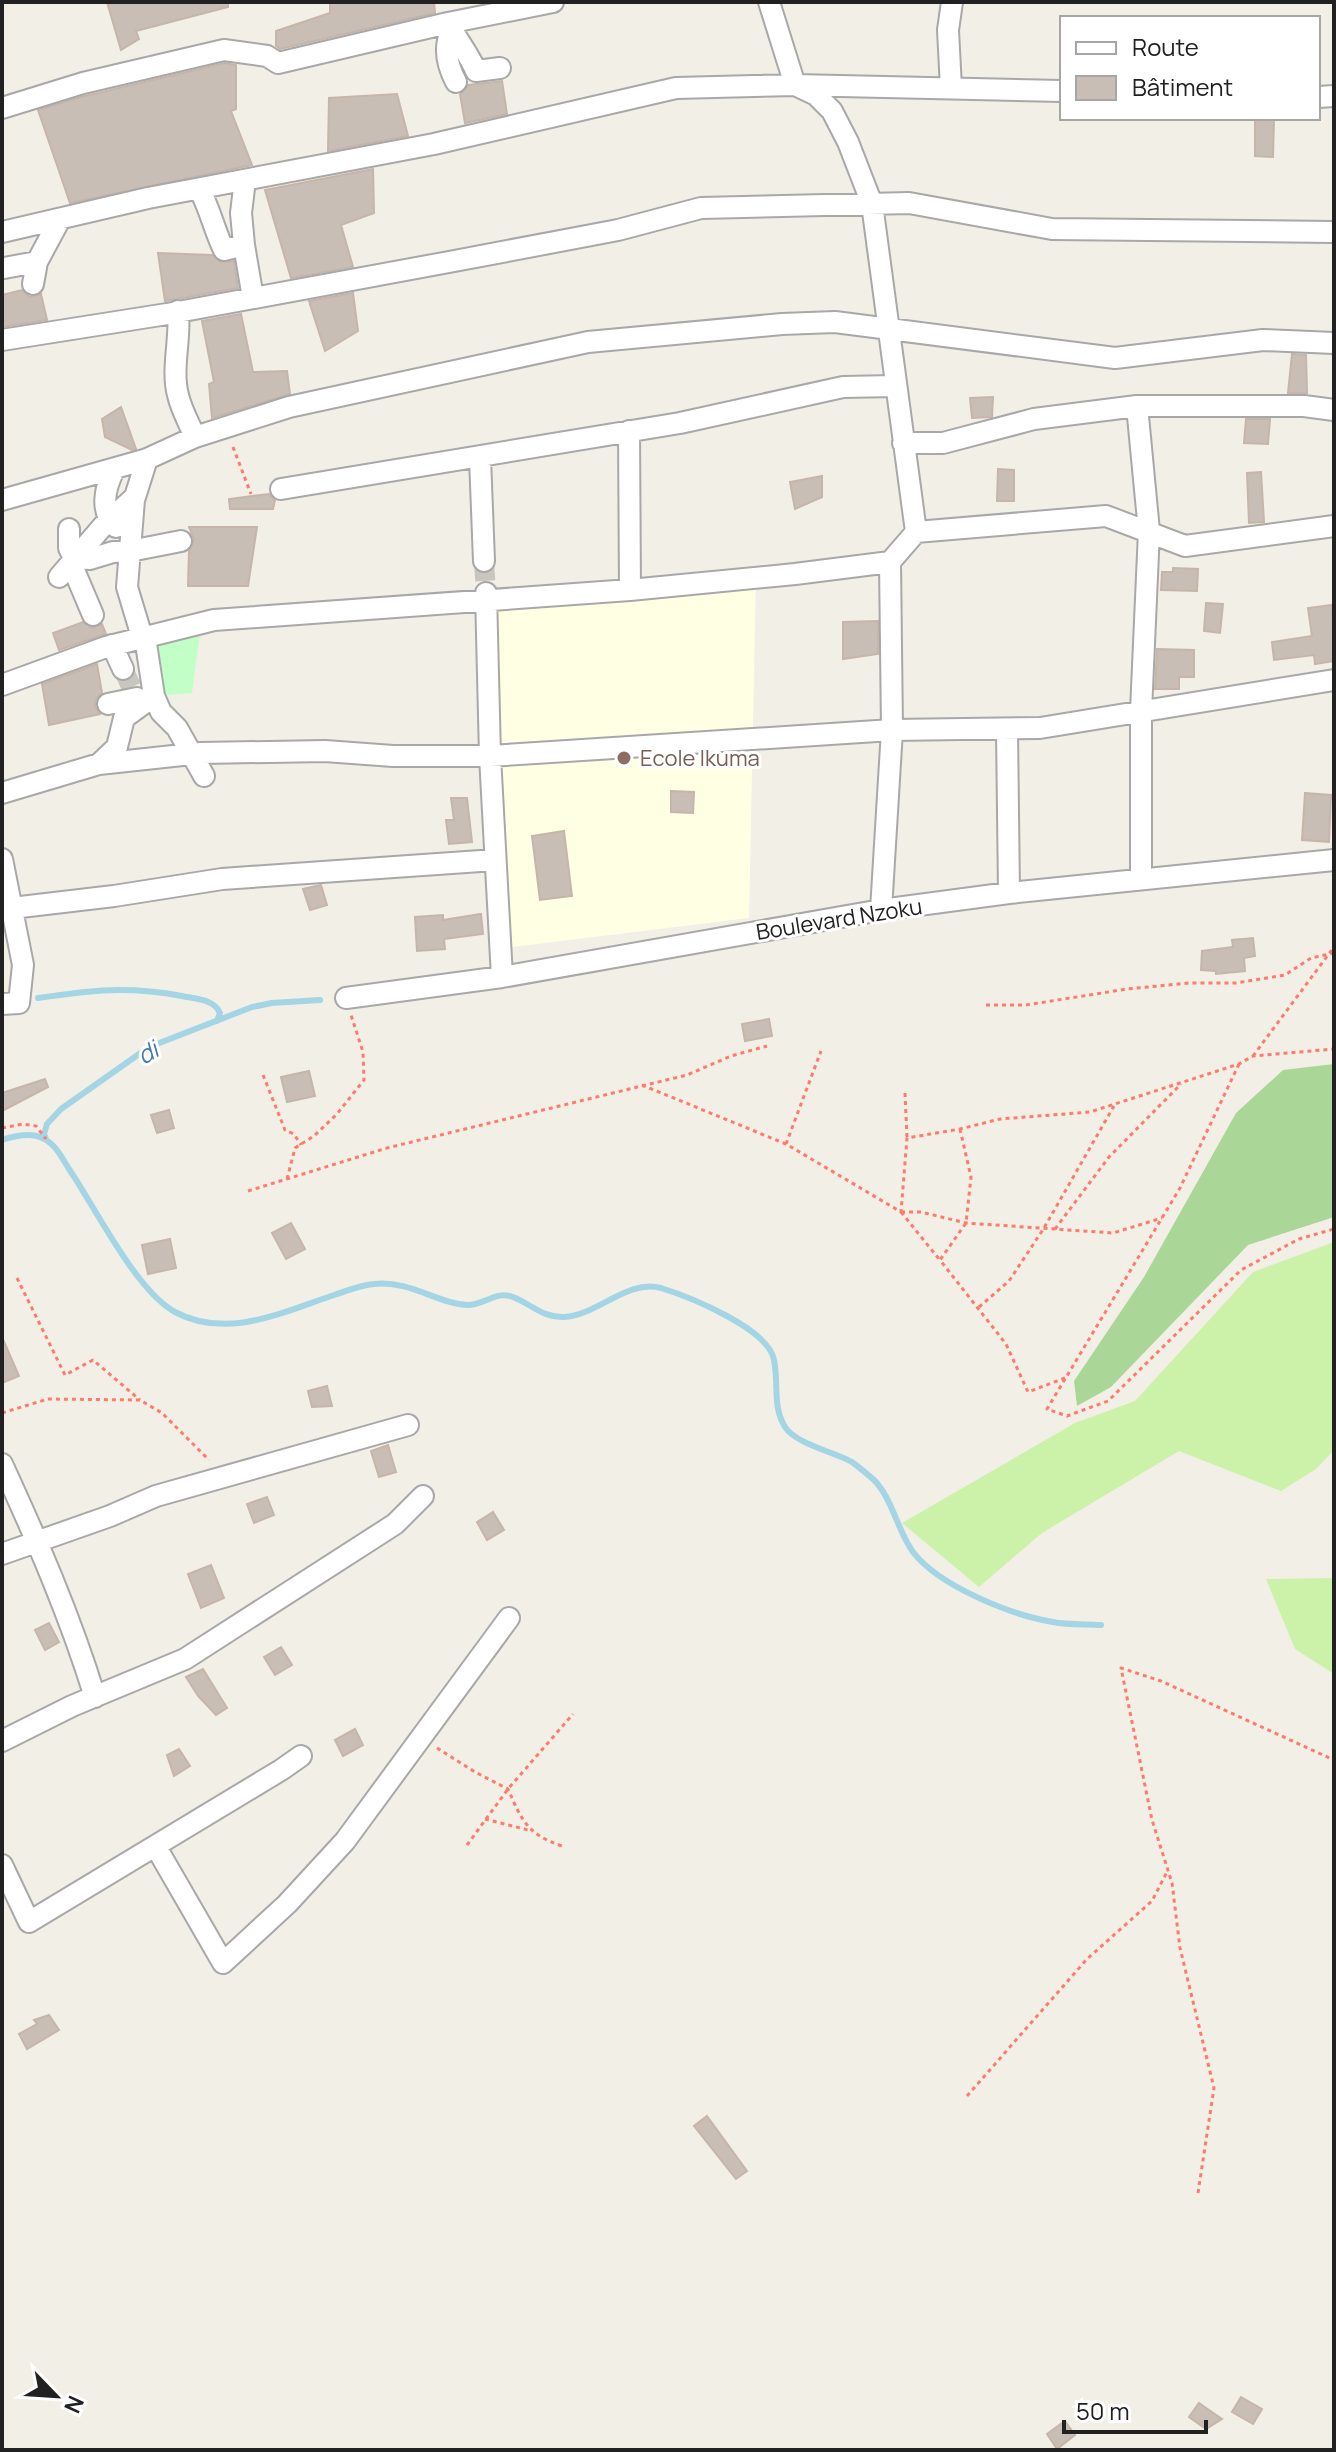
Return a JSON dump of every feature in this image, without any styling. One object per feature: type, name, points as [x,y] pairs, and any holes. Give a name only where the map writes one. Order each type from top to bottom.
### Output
[{"type":"street","points":[[2,108],[83,83],[224,50],[267,56],[278,63],[553,2]]},
{"type":"street","points":[[769,2],[795,85],[816,95],[832,111],[848,142],[872,204],[916,532]]},
{"type":"street","points":[[951,88],[948,30],[952,2]]},
{"type":"street","points":[[450,26],[476,71],[500,68]]},
{"type":"street","points":[[450,26],[446,40],[447,53],[449,68],[456,82]]},
{"type":"street","points":[[2,232],[202,194],[245,180],[434,144],[676,88],[795,85],[1060,91]]},
{"type":"street","points":[[245,180],[241,213],[253,298]]},
{"type":"street","points":[[202,194],[220,198],[241,213]]},
{"type":"street","points":[[202,194],[224,250],[244,245]]},
{"type":"street","points":[[2,340],[253,298],[618,230],[701,208],[909,203],[1052,229],[1334,232]]},
{"type":"street","points":[[33,284],[37,262],[60,219]]},
{"type":"street","points":[[4,268],[37,262]]},
{"type":"street","points":[[178,311],[177,393],[195,437]]},
{"type":"street","points":[[2,500],[147,459],[195,437],[289,407],[588,342],[835,322],[1115,358],[1263,340],[1334,343]]},
{"type":"street","points":[[281,489],[680,423],[843,387],[895,386]]},
{"type":"street","points":[[903,443],[943,443],[1034,419],[1137,406],[1304,406],[1334,410]]},
{"type":"street","points":[[1137,406],[1149,531],[1141,711],[1141,879]]},
{"type":"street","points":[[629,431],[630,590]]},
{"type":"street","points":[[480,458],[484,561]]},
{"type":"street","points":[[99,764],[117,747],[124,718],[142,699],[143,637],[127,587],[135,497],[147,459]]},
{"type":"street","points":[[115,468],[107,484],[105,501],[109,521],[130,551]]},
{"type":"street","points":[[68,566],[135,497]]},
{"type":"street","points":[[881,910],[892,730],[890,562],[916,532],[1106,516],[1185,546],[1334,526]]},
{"type":"street","points":[[69,529],[68,566],[93,615]]},
{"type":"street","points":[[68,566],[113,552],[181,541]]},
{"type":"street","points":[[9,682],[112,645],[214,620],[486,597],[630,590],[890,562]]},
{"type":"street","points":[[486,597],[490,756],[502,977]]},
{"type":"street","points":[[112,645],[123,669]]},
{"type":"street","points":[[2,793],[99,764],[193,754],[325,751],[393,756],[490,756],[892,730],[1007,730],[1068,725],[1334,680]]},
{"type":"street","points":[[108,704],[142,699],[161,712],[177,728],[204,776]]},
{"type":"street","points":[[177,728],[234,753]]},
{"type":"street","points":[[1007,730],[1009,893]]},
{"type":"street","points":[[2,859],[23,965],[19,1003],[2,1004]]},
{"type":"street","points":[[12,908],[222,879],[495,860]]},
{"type":"street","name":"Boulevard Nzoku","points":[[346,998],[502,977],[881,910],[1009,893],[1334,860]]},
{"type":"street","points":[[2,1554],[110,1516],[156,1496],[408,1425]]},
{"type":"street","points":[[2,1464],[75,1634],[95,1697]]},
{"type":"street","points":[[2,1741],[185,1659],[395,1524],[423,1496]]},
{"type":"street","points":[[156,1847],[223,1963],[287,1904],[345,1841],[509,1618]]},
{"type":"street","points":[[2,1865],[29,1922],[301,1756]]},
{"type":"path","points":[[226,428],[251,494]]},
{"type":"path","points":[[907,1138],[1000,1119],[1090,1112],[1239,1064],[1253,1056],[1332,954],[1334,947]]},
{"type":"path","points":[[986,1005],[1026,1005],[1189,983],[1236,983],[1285,975],[1311,958],[1332,954]]},
{"type":"path","points":[[287,1179],[295,1148],[337,1114],[364,1080],[363,1052],[346,998]]},
{"type":"path","points":[[248,1191],[387,1148],[687,1075],[731,1056],[767,1046]]},
{"type":"path","points":[[1253,1056],[1334,1049]]},
{"type":"path","points":[[786,1144],[821,1051]]},
{"type":"path","points":[[1239,1064],[1180,1188],[1047,1409],[1067,1416],[1108,1401],[1241,1270],[1299,1239],[1334,1229]]},
{"type":"path","points":[[263,1075],[285,1130],[294,1134],[301,1145]]},
{"type":"path","points":[[1055,1229],[1109,1157],[1183,1081]]},
{"type":"path","points":[[642,1085],[786,1144],[901,1212],[1006,1344],[1028,1392],[1065,1378]]},
{"type":"path","points":[[901,1212],[907,1138],[905,1093]]},
{"type":"path","points":[[979,1307],[1009,1281],[1044,1228],[1114,1106]]},
{"type":"path","points":[[2,1128],[23,1124],[36,1126],[46,1139]]},
{"type":"path","points":[[940,1260],[966,1223],[971,1177],[960,1129]]},
{"type":"path","points":[[901,1212],[921,1212],[966,1223],[1113,1233],[1163,1217]]},
{"type":"path","points":[[17,1278],[65,1375],[93,1360],[140,1400],[162,1413],[224,1476]]},
{"type":"path","points":[[2,1413],[48,1399],[140,1400]]},
{"type":"path","points":[[1198,2193],[1214,2088],[1180,1948],[1168,1870],[1152,1820],[1121,1668],[1161,1681],[1334,1760]]},
{"type":"path","points":[[467,1845],[508,1789],[573,1714]]},
{"type":"path","points":[[419,1740],[508,1789],[522,1821],[540,1838],[562,1846]]},
{"type":"path","points":[[485,1819],[532,1831]]},
{"type":"path","points":[[967,2096],[1087,1959],[1152,1901],[1168,1870]]},
{"type":"shaded area","name":"Ecole Ikuma","points":[[756,575],[749,918],[503,948],[489,599]]},
{"type":"green space","points":[[201,626],[192,693],[154,696],[145,637]]},
{"type":"green space","points":[[1334,1064],[1334,1217],[1248,1245],[1111,1387],[1077,1406],[1074,1381],[1144,1277],[1236,1113],[1283,1070]]},
{"type":"green space","points":[[1334,1242],[1334,1450],[1316,1469],[1281,1491],[1179,1451],[1042,1533],[979,1587],[902,1523],[1075,1423],[1135,1401],[1253,1272]]},
{"type":"green space","points":[[1334,1578],[1334,1674],[1295,1649],[1266,1579]]},
{"type":"building","points":[[107,2],[228,2],[228,7],[136,31],[139,39],[121,50]]},
{"type":"building","points":[[330,2],[434,2],[435,13],[280,49],[276,46],[276,31],[330,13]]},
{"type":"building","points":[[225,63],[236,65],[236,109],[231,111],[252,165],[70,203],[38,110]]},
{"type":"building","points":[[502,81],[507,114],[465,123],[460,94],[468,85]]},
{"type":"building","points":[[397,94],[408,136],[328,151],[329,98]]},
{"type":"building","points":[[1255,120],[1274,120],[1273,157],[1255,156]]},
{"type":"building","points":[[373,169],[374,213],[341,225],[353,267],[291,278],[265,190]]},
{"type":"building","points":[[158,253],[212,255],[221,262],[234,261],[238,288],[165,301]]},
{"type":"building","points":[[22,290],[30,297],[41,294],[47,320],[2,327],[2,295]]},
{"type":"building","points":[[353,293],[358,331],[325,351],[309,301]]},
{"type":"building","points":[[241,314],[253,372],[287,371],[290,394],[212,418],[209,384],[214,382],[202,321]]},
{"type":"building","points":[[1292,354],[1306,355],[1307,393],[1288,393]]},
{"type":"building","points":[[993,397],[992,417],[972,418],[970,398]]},
{"type":"building","points":[[121,407],[136,449],[105,437],[102,419]]},
{"type":"building","points":[[1246,419],[1270,419],[1268,444],[1244,443]]},
{"type":"building","points":[[998,469],[1014,470],[1014,501],[997,501]]},
{"type":"building","points":[[1261,472],[1264,522],[1249,523],[1247,473]]},
{"type":"building","points":[[822,476],[822,497],[795,509],[790,482]]},
{"type":"building","points":[[269,494],[275,500],[273,509],[230,509],[229,499]]},
{"type":"building","points":[[189,527],[257,527],[248,586],[188,586],[189,551],[194,539]]},
{"type":"building","points":[[1173,568],[1198,569],[1197,591],[1161,590],[1162,572],[1173,572]]},
{"type":"building","points":[[1206,603],[1223,604],[1220,633],[1204,631]]},
{"type":"building","points":[[1332,605],[1334,661],[1315,664],[1314,655],[1274,660],[1272,642],[1312,636],[1308,608]]},
{"type":"building","points":[[878,621],[878,654],[843,659],[843,622]]},
{"type":"building","points":[[83,622],[92,628],[102,624],[106,634],[59,650],[53,633]]},
{"type":"building","points":[[1157,649],[1194,650],[1194,677],[1179,677],[1179,689],[1155,689]]},
{"type":"building","points":[[97,664],[102,693],[96,699],[95,706],[100,714],[49,725],[42,684]]},
{"type":"building","points":[[671,791],[694,792],[693,813],[671,812]]},
{"type":"building","points":[[1305,793],[1331,795],[1329,842],[1302,840]]},
{"type":"building","points":[[451,798],[467,798],[472,842],[449,844],[446,820],[454,820]]},
{"type":"building","points":[[564,831],[572,896],[540,900],[532,836]]},
{"type":"building","points":[[321,885],[327,905],[310,910],[303,889]]},
{"type":"building","points":[[481,914],[483,934],[444,939],[445,949],[417,951],[415,917],[443,915],[443,920]]},
{"type":"building","points":[[1253,938],[1255,956],[1244,958],[1245,971],[1216,974],[1216,971],[1201,970],[1202,951],[1233,947],[1232,940]]},
{"type":"building","points":[[769,1019],[772,1036],[745,1041],[742,1024]]},
{"type":"building","points":[[309,1071],[315,1096],[287,1102],[281,1077]]},
{"type":"building","points":[[45,1079],[48,1087],[2,1111],[2,1093]]},
{"type":"building","points":[[169,1110],[174,1128],[157,1133],[151,1115]]},
{"type":"building","points":[[291,1223],[305,1249],[286,1259],[272,1233]]},
{"type":"building","points":[[170,1239],[176,1268],[148,1274],[142,1245]]},
{"type":"building","points":[[2,1337],[19,1376],[2,1383]]},
{"type":"building","points":[[327,1386],[332,1406],[312,1407],[308,1391]]},
{"type":"building","points":[[388,1445],[396,1472],[379,1477],[371,1451]]},
{"type":"building","points":[[267,1497],[274,1515],[254,1523],[247,1504]]},
{"type":"building","points":[[493,1512],[504,1530],[487,1540],[477,1522]]},
{"type":"building","points":[[211,1565],[224,1598],[201,1608],[188,1574]]},
{"type":"building","points":[[49,1623],[59,1642],[45,1650],[35,1630]]},
{"type":"building","points":[[281,1647],[292,1665],[275,1675],[264,1657]]},
{"type":"building","points":[[203,1669],[227,1708],[216,1715],[186,1677]]},
{"type":"building","points":[[355,1729],[363,1745],[343,1756],[335,1740]]},
{"type":"building","points":[[179,1749],[190,1766],[174,1776],[167,1755]]},
{"type":"building","points":[[49,2015],[59,2030],[27,2049],[19,2034],[37,2024],[34,2020]]},
{"type":"building","points":[[707,2116],[747,2171],[736,2179],[694,2126]]},
{"type":"building","points":[[1241,2397],[1262,2409],[1253,2424],[1232,2412]]},
{"type":"building","points":[[1199,2403],[1222,2419],[1206,2429],[1189,2417]]},
{"type":"building","points":[[1065,2421],[1075,2435],[1057,2449],[1047,2434]]},
{"type":"waterway","points":[[38,998],[110,990],[162,993],[209,1002],[220,1013],[217,1021]]},
{"type":"waterway","name":"di","points":[[46,1139],[47,1124],[61,1109],[149,1047],[252,1007],[320,1000]]},
{"type":"waterway","points":[[2,1140],[32,1135],[51,1143],[131,1268],[160,1301],[175,1312],[195,1320],[215,1324],[255,1320],[374,1284],[400,1285],[468,1305],[507,1295],[557,1317],[577,1315],[636,1288],[661,1288],[690,1299],[744,1326],[769,1348],[774,1360],[778,1411],[785,1427],[806,1443],[852,1462],[873,1479],[885,1495],[913,1552],[940,1576],[977,1597],[1017,1613],[1059,1623],[1101,1625]]},
{"type":"tunnel","points":[[484,561],[486,593]]},
{"type":"tunnel","points":[[123,669],[136,697]]},
{"type":"place","name":"Ecole Ikuma","points":[[624,758]]}]
